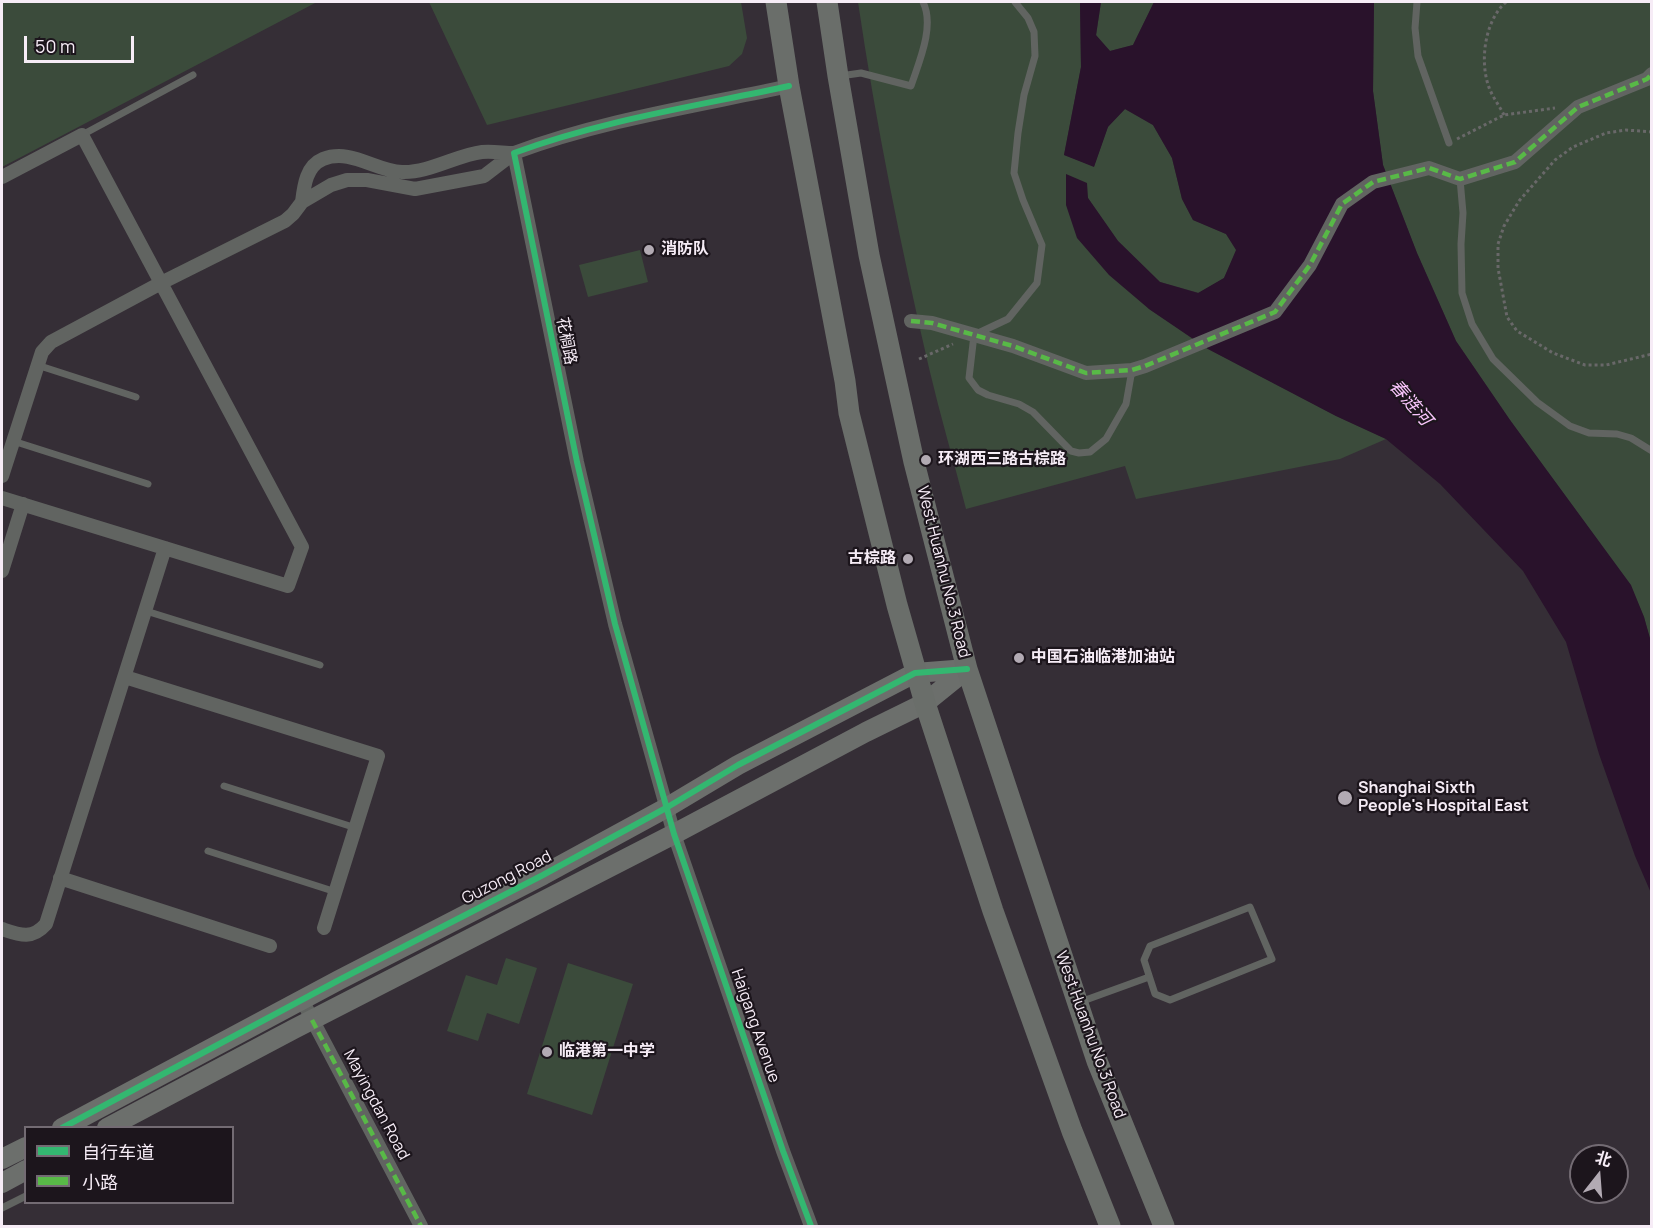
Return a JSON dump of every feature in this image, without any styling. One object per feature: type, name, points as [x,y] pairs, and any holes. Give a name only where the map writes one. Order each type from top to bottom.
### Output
[{"type":"main road","points":[[776,2],[789,86],[845,381],[849,413],[915,673],[996,922],[1072,1131],[1110,1227]]},
{"type":"main road","name":"West Huanhu No.3 Road","points":[[827,2],[869,255],[912,450],[967,669],[1097,1061],[1164,1227]]},
{"type":"street","points":[[911,321],[932,323],[1013,346],[1086,373],[1138,368],[1275,312],[1310,265],[1342,204],[1373,182],[1429,168],[1460,180],[1515,162],[1578,107],[1652,75]]},
{"type":"street","points":[[2,476],[42,352],[51,342],[161,283],[285,221],[302,202],[331,186],[347,180],[367,180],[415,189],[484,176],[514,153],[548,141],[637,118],[789,86]]},
{"type":"street","points":[[2,177],[82,135],[302,547],[288,586],[2,498]]},
{"type":"street","points":[[302,202],[304,183],[310,170],[321,160],[337,155],[353,157],[393,171],[407,172],[482,152],[514,153]]},
{"type":"street","name":"花榈路","points":[[514,153],[577,462],[604,578],[674,834]]},
{"type":"street","points":[[2,571],[23,504]]},
{"type":"street","points":[[2,929],[19,935],[31,935],[39,932],[46,924],[165,548]]},
{"type":"street","points":[[111,1126],[925,703],[967,669]]},
{"type":"street","name":"Guzong Road","points":[[66,1126],[543,875],[666,808],[738,765],[915,673],[967,669]]},
{"type":"street","points":[[125,677],[378,756],[324,928]]},
{"type":"street","name":"Haigang Avenue","points":[[674,834],[783,1151],[812,1227]]},
{"type":"street","points":[[60,878],[270,946]]},
{"type":"street","name":"Mayingdan Road","points":[[302,1000],[421,1227]]},
{"type":"street","points":[[2,1159],[24,1148]]},
{"type":"street","points":[[2,1183],[24,1171]]},
{"type":"lane","points":[[838,76],[861,73],[911,86],[925,45],[927,26],[923,2]]},
{"type":"lane","points":[[1015,2],[1028,18],[1034,32],[1035,56],[1024,95],[1014,173],[1042,245],[1037,283],[1008,319],[974,335],[969,378],[978,390],[1019,404],[1033,412],[1071,450],[1079,453],[1090,452],[1106,440],[1126,404],[1138,368]]},
{"type":"lane","points":[[1417,2],[1415,28],[1418,56],[1449,142]]},
{"type":"lane","points":[[82,135],[193,75]]},
{"type":"lane","points":[[1460,180],[1463,213],[1462,293],[1472,324],[1492,359],[1537,402],[1570,426],[1589,433],[1617,434],[1631,438],[1652,451]]},
{"type":"lane","points":[[37,366],[136,397]]},
{"type":"lane","points":[[13,441],[148,484]]},
{"type":"lane","points":[[146,611],[320,665]]},
{"type":"lane","points":[[225,786],[356,828]]},
{"type":"lane","points":[[208,851],[336,892]]},
{"type":"lane","points":[[1250,907],[1272,959],[1170,1000],[1155,994],[1149,977],[1144,960],[1150,946],[1250,907]]},
{"type":"lane","points":[[1077,1003],[1149,977]]},
{"type":"lane","points":[[2,1208],[24,1197]]},
{"type":"path","points":[[1504,116],[1490,89],[1485,66],[1486,45],[1493,20],[1506,2]]},
{"type":"path","points":[[1449,142],[1504,116],[1547,108],[1578,107]]},
{"type":"path","points":[[1652,132],[1626,130],[1606,133],[1573,147],[1555,159],[1519,201],[1504,226],[1498,244],[1498,268],[1507,317],[1517,331],[1552,353],[1585,365],[1606,365],[1652,354]]},
{"type":"path","points":[[919,358],[974,335]]},
{"type":"green space","points":[[2,2],[317,2],[2,167]]},
{"type":"green space","points":[[429,2],[741,2],[747,38],[742,54],[729,66],[487,125]]},
{"type":"green space","points":[[858,2],[1080,2],[1081,67],[1064,155],[1094,166],[1108,126],[1125,109],[1153,125],[1172,158],[1182,199],[1193,220],[1226,234],[1237,250],[1224,278],[1199,293],[1160,282],[1118,241],[1088,198],[1066,175],[1149,309],[1208,349],[1336,416],[1386,439],[1340,459],[1136,499],[1125,466],[966,509],[933,386],[909,277],[881,140]]},
{"type":"green space","points":[[1101,2],[1154,2],[1133,45],[1110,51],[1096,36]]},
{"type":"green space","points":[[1374,2],[1651,2],[1651,645],[1644,617],[1630,585],[1510,420],[1456,341],[1417,253],[1383,165],[1373,91]]},
{"type":"green space","points":[[640,250],[648,282],[588,297],[579,265]]},
{"type":"green space","points":[[506,958],[537,968],[519,1024],[487,1013],[478,1041],[447,1031],[466,975],[497,985]]},
{"type":"green space","points":[[568,963],[633,984],[592,1115],[527,1094]]},
{"type":"water","name":"春涟河","points":[[1080,2],[1101,2],[1096,35],[1110,51],[1133,45],[1154,2],[1374,2],[1373,91],[1383,165],[1417,253],[1456,341],[1510,420],[1631,585],[1644,617],[1652,645],[1651,893],[1635,856],[1599,754],[1566,642],[1523,571],[1440,484],[1386,439],[1336,416],[1208,349],[1149,309],[1109,275],[1077,238],[1066,205],[1066,174],[1087,183],[1088,198],[1118,241],[1160,282],[1198,293],[1224,278],[1236,250],[1226,234],[1193,220],[1182,199],[1172,158],[1153,125],[1125,109],[1108,127],[1094,167],[1064,155],[1081,67]]},
{"type":"marked path","points":[[911,321],[932,323],[1013,346],[1086,373],[1132,370],[1145,366],[1275,312],[1310,265],[1342,204],[1373,182],[1429,168],[1460,179],[1515,162],[1578,107],[1647,79],[1652,74]]},
{"type":"marked path","points":[[312,1020],[421,1226]]},
{"type":"cycle path","points":[[789,86],[582,131],[514,153],[577,462],[615,624],[674,834],[811,1226]]},
{"type":"cycle path","points":[[66,1126],[339,980],[543,875],[666,808],[738,765],[915,673],[967,669]]},
{"type":"place","name":"消防队","points":[[649,250]]},
{"type":"place","name":"环湖西三路古棕路","points":[[926,460]]},
{"type":"place","name":"古棕路","points":[[908,559]]},
{"type":"place","name":"中国石油临港加油站","points":[[1019,658]]},
{"type":"place","name":"Shanghai Sixth People's Hospital East","points":[[1345,798]]},
{"type":"place","name":"临港第一中学","points":[[547,1052]]}]
